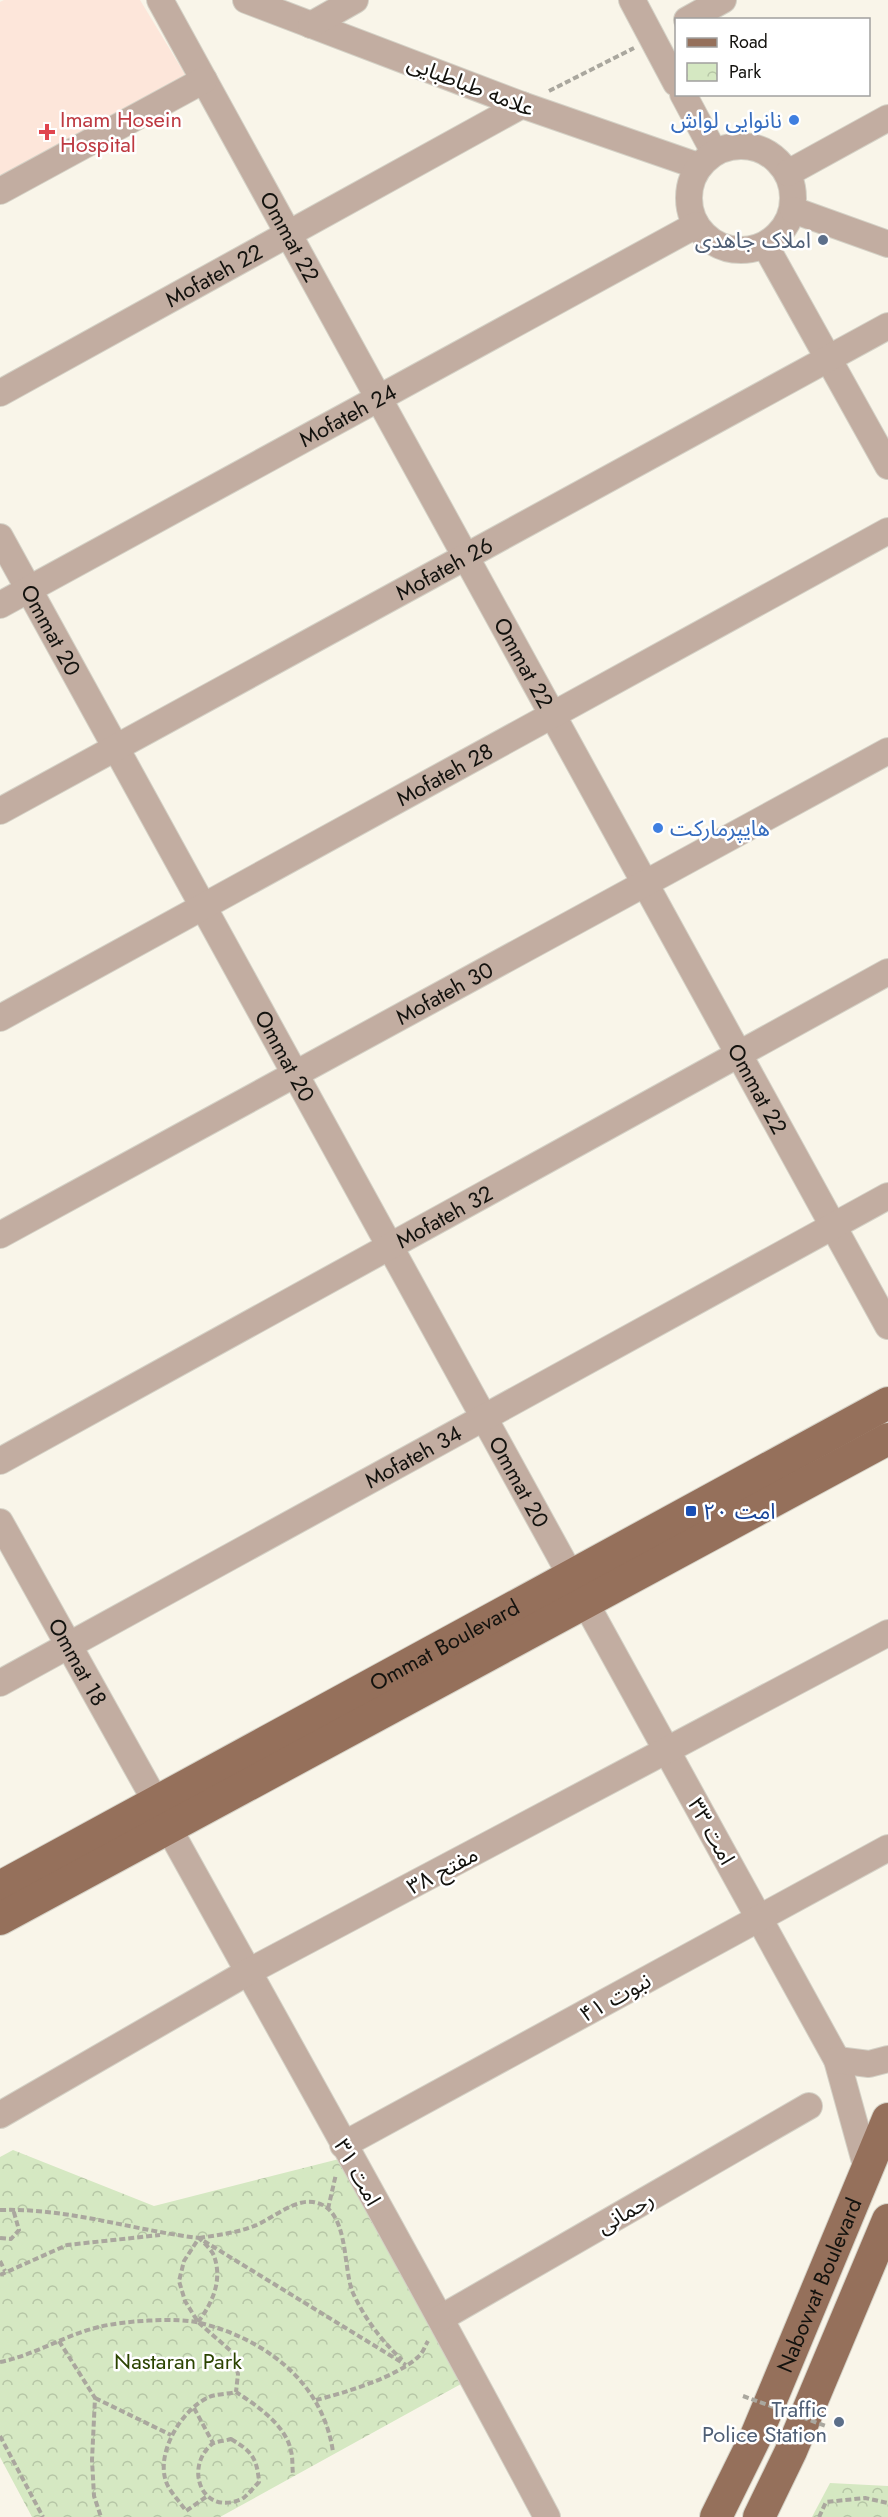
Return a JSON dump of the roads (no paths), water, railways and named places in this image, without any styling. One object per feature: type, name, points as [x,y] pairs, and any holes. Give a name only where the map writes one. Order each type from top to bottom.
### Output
[{"type":"main road","name":"Ommat Boulevard","points":[[578,1589],[888,1403]]},
{"type":"main road","name":"Ommat Boulevard","points":[[0,1887],[162,1814],[578,1589],[888,1438]]},
{"type":"main road","name":"Ommat Boulevard","points":[[0,1919],[162,1814]]},
{"type":"main road","name":"Nabovvat Boulevard","points":[[716,2517],[756,2436],[888,2119]]},
{"type":"main road","name":"Nabovvat Boulevard","points":[[759,2517],[791,2451],[888,2220]]},
{"type":"street","name":"Ommat 22","points":[[160,0],[888,1326]]},
{"type":"street","name":"علامه طباطبایی","points":[[246,0],[522,105],[706,159]]},
{"type":"street","points":[[311,25],[355,0]]},
{"type":"street","points":[[632,0],[675,81]]},
{"type":"street","points":[[691,18],[723,0]]},
{"type":"street","points":[[653,38],[675,27]]},
{"type":"street","points":[[0,191],[204,80]]},
{"type":"street","points":[[684,96],[706,159]]},
{"type":"street","name":"Mofateh 22","points":[[0,393],[522,105]]},
{"type":"street","points":[[788,173],[888,118]]},
{"type":"street","points":[[733,145],[753,146],[772,155],[788,173],[794,189],[793,210],[784,229],[765,245],[750,250],[729,249],[710,241],[696,225],[688,206],[690,183],[706,159],[733,145]]},
{"type":"street","points":[[793,210],[888,244]]},
{"type":"street","name":"Mofateh 24","points":[[0,605],[696,225]]},
{"type":"street","points":[[765,245],[888,466]]},
{"type":"street","name":"Mofateh 26","points":[[0,811],[888,326]]},
{"type":"street","name":"Mofateh 28","points":[[0,1018],[888,531]]},
{"type":"street","name":"Ommat 20","points":[[0,537],[578,1589]]},
{"type":"street","name":"Mofateh 30","points":[[0,1235],[888,751]]},
{"type":"street","name":"Mofateh 32","points":[[0,1461],[888,972]]},
{"type":"street","name":"Mofateh 34","points":[[0,1683],[888,1196]]},
{"type":"street","name":"Ommat 18","points":[[0,1522],[162,1814]]},
{"type":"street","name":"امت ۳۳","points":[[578,1589],[761,1917],[837,2060],[867,2169]]},
{"type":"street","name":"مفتح ۳۸","points":[[0,2115],[248,1972],[668,1752],[888,1633]]},
{"type":"street","name":"امت ۳۱","points":[[162,1814],[343,2145],[441,2318],[547,2517]]},
{"type":"street","name":"نبوت ۴۱","points":[[343,2145],[888,1848]]},
{"type":"street","points":[[837,2060],[869,2064],[888,2059]]},
{"type":"street","name":"رحمانی","points":[[441,2318],[809,2106]]},
{"type":"place","name":"نانوایی لواش","points":[[794,120]]},
{"type":"place","name":"Imam Hosein Hospital","points":[[47,132]]},
{"type":"place","name":"املاک جاهدی","points":[[823,240]]},
{"type":"place","name":"هایپرمارکت","points":[[658,828]]},
{"type":"place","name":"امت ۲۰","points":[[691,1511]]},
{"type":"place","name":"Traffic Police Station","points":[[839,2422]]},
{"type":"park label","name":"Nastaran Park","points":[[178,2361]]}]
